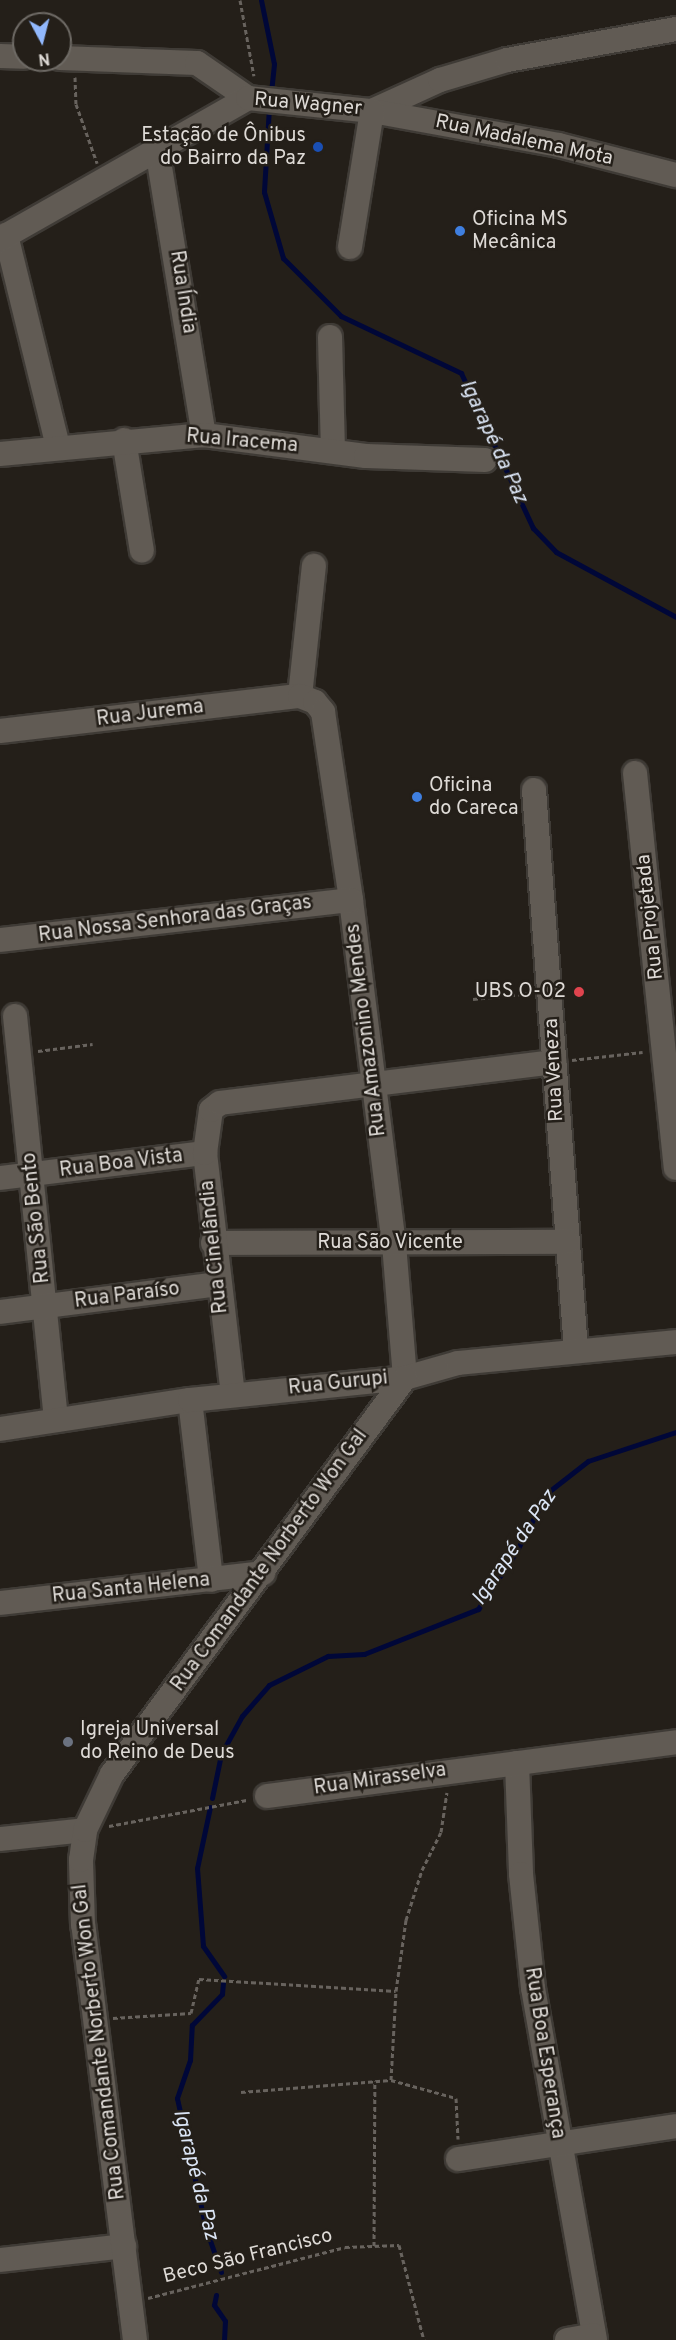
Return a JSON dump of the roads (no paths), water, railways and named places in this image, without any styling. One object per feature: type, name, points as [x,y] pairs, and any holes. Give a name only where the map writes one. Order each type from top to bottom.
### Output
[{"type":"street","name":"Rua Wagner","points":[[3,237],[103,179],[253,98],[289,104],[372,111],[440,80],[507,60],[676,29]]},
{"type":"street","points":[[72,59],[197,63],[253,98]]},
{"type":"street","name":"Rua Madalema Mota","points":[[372,111],[558,146],[676,175]]},
{"type":"street","points":[[350,247],[372,111]]},
{"type":"street","name":"Rua Índia","points":[[157,149],[204,435]]},
{"type":"street","points":[[3,237],[58,447]]},
{"type":"street","points":[[330,337],[333,451]]},
{"type":"street","name":"Rua Iracema","points":[[0,454],[124,440],[204,435],[366,456],[485,460]]},
{"type":"street","points":[[124,440],[142,551]]},
{"type":"street","points":[[301,687],[314,566]]},
{"type":"street","name":"Rua Jurema","points":[[0,731],[301,687]]},
{"type":"street","name":"Rua Amazonino Mendes","points":[[301,687],[315,702],[327,724],[394,1244],[405,1378]]},
{"type":"street","name":"Rua Projetada","points":[[635,773],[665,941],[666,1049],[676,1168]]},
{"type":"street","name":"Rua Veneza","points":[[534,790],[551,991],[554,1062],[576,1350]]},
{"type":"street","name":"Rua Nossa Senhora das Graças","points":[[0,940],[351,900]]},
{"type":"street","name":"Rua São Bento","points":[[15,1016],[33,1175],[56,1420]]},
{"type":"street","points":[[373,1082],[554,1062]]},
{"type":"street","name":"Rua Cinelândia","points":[[233,1395],[213,1243],[205,1153],[209,1115],[220,1103],[373,1082]]},
{"type":"street","name":"Rua Boa Vista","points":[[0,1179],[205,1153]]},
{"type":"street","name":"Rua São Vicente","points":[[213,1243],[567,1242]]},
{"type":"street","name":"Rua Paraíso","points":[[0,1312],[218,1284]]},
{"type":"street","name":"Rua Gurupi","points":[[0,1429],[190,1400],[405,1378],[458,1363],[676,1342]]},
{"type":"street","name":"Rua Comandante Norberto Won Gal","points":[[135,2340],[80,1890],[85,1830],[112,1774],[405,1378]]},
{"type":"street","points":[[190,1400],[211,1580]]},
{"type":"street","name":"Rua Santa Helena","points":[[0,1603],[262,1573]]},
{"type":"street","name":"Rua Mirasselva","points":[[267,1796],[450,1769],[518,1763],[676,1743]]},
{"type":"street","name":"Rua Boa Esperança","points":[[518,1763],[526,1933],[558,2144],[595,2337]]},
{"type":"street","points":[[0,1839],[85,1830]]},
{"type":"street","points":[[458,2159],[676,2126]]},
{"type":"street","points":[[0,2259],[124,2246]]},
{"type":"street","points":[[567,2340],[595,2337]]},
{"type":"waterway","name":"Igarapé da Paz","points":[[261,0],[274,64],[271,95]]},
{"type":"waterway","name":"Igarapé da Paz","points":[[269,107],[264,192],[283,258],[341,316],[461,373],[533,528],[556,552],[676,617]]},
{"type":"waterway","name":"Igarapé da Paz","points":[[212,1798],[221,1754],[242,1716],[269,1685],[328,1656],[364,1654],[478,1609],[516,1552],[547,1493],[588,1461],[676,1432]]},
{"type":"waterway","name":"Igarapé da Paz","points":[[210,1807],[197,1868],[203,1946],[224,1976]]},
{"type":"waterway","name":"Igarapé da Paz","points":[[221,2272],[206,2229],[177,2098],[190,2060],[192,2025],[222,1994],[223,1983]]},
{"type":"waterway","name":"Igarapé da Paz","points":[[216,2295],[214,2305],[225,2321],[224,2340]]},
{"type":"place","name":"Estação de Ônibus do Bairro da Paz","points":[[318,147]]},
{"type":"place","name":"Oficina MS Mecânica","points":[[460,231]]},
{"type":"place","name":"Oficina do Careca","points":[[417,797]]},
{"type":"place","name":"UBS O-02","points":[[579,992]]},
{"type":"place","name":"Igreja Universal do Reino de Deus","points":[[68,1742]]}]
